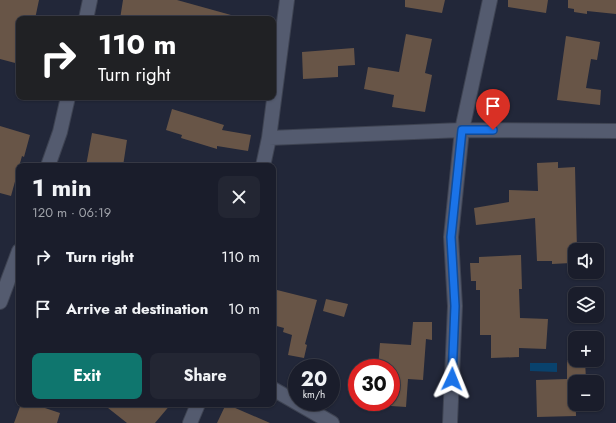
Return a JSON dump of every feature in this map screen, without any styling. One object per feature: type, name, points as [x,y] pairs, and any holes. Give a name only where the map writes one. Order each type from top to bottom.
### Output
[{"type":"street","points":[[87,16],[90,0]]},
{"type":"street","points":[[276,87],[288,0]]},
{"type":"street","points":[[450,423],[455,306],[451,237],[462,130],[490,0]]},
{"type":"street","points":[[49,163],[60,132],[67,100]]},
{"type":"street","points":[[265,163],[274,100]]},
{"type":"street","points":[[269,138],[462,130],[616,131]]},
{"type":"street","points":[[0,302],[16,259]]},
{"type":"street","points":[[276,391],[332,423]]},
{"type":"street","points":[[190,423],[197,407]]},
{"type":"water","points":[[530,363],[557,363],[557,372],[530,371]]},
{"type":"building","points":[[0,0],[39,0],[36,16],[16,16],[16,63],[0,59]]},
{"type":"building","points":[[123,0],[177,0],[231,15],[231,16],[120,16]]},
{"type":"building","points":[[405,0],[445,0],[442,13],[405,7]]},
{"type":"building","points":[[508,0],[548,0],[546,13],[508,7]]},
{"type":"building","points":[[568,0],[616,0],[616,14],[587,11],[587,14],[574,12],[574,9],[568,8]]},
{"type":"building","points":[[406,34],[432,39],[425,73],[432,75],[425,112],[392,107],[394,95],[364,89],[368,67],[399,72]]},
{"type":"building","points":[[566,36],[600,42],[597,60],[591,59],[586,88],[601,90],[600,105],[557,100]]},
{"type":"building","points":[[354,48],[355,65],[338,66],[338,77],[303,79],[302,52]]},
{"type":"building","points":[[172,109],[224,125],[222,130],[251,135],[248,151],[217,146],[217,149],[181,138],[182,135],[166,130]]},
{"type":"building","points":[[0,126],[30,135],[24,157],[22,156],[20,163],[16,163],[16,178],[11,196],[0,193]]},
{"type":"building","points":[[92,133],[127,140],[123,163],[87,163]]},
{"type":"building","points":[[558,162],[558,168],[575,167],[577,243],[568,243],[568,263],[552,264],[552,261],[537,261],[535,218],[476,225],[474,208],[509,202],[509,190],[538,191],[537,163]]},
{"type":"building","points":[[521,255],[522,289],[519,289],[520,318],[548,319],[546,349],[519,348],[519,357],[491,358],[491,335],[480,335],[480,290],[476,290],[476,281],[471,281],[470,263],[479,263],[479,257]]},
{"type":"building","points":[[276,290],[317,300],[305,344],[307,345],[304,358],[288,355],[292,335],[283,332],[284,328],[276,326]]},
{"type":"building","points":[[326,299],[348,304],[344,317],[323,311]]},
{"type":"building","points":[[413,322],[432,322],[432,340],[426,339],[423,380],[408,379],[406,407],[400,407],[400,359],[379,359],[380,343],[411,345]]},
{"type":"building","points":[[567,360],[568,367],[585,367],[586,375],[568,375],[568,411],[576,411],[576,416],[537,417],[536,380],[567,379]]},
{"type":"building","points":[[20,407],[42,407],[60,413],[57,423],[14,423]]},
{"type":"building","points":[[107,407],[168,407],[155,423],[127,423]]},
{"type":"building","points":[[225,407],[233,407],[270,423],[217,423]]},
{"type":"route","points":[[452,379],[455,306],[451,237],[462,130],[493,130]]}]
